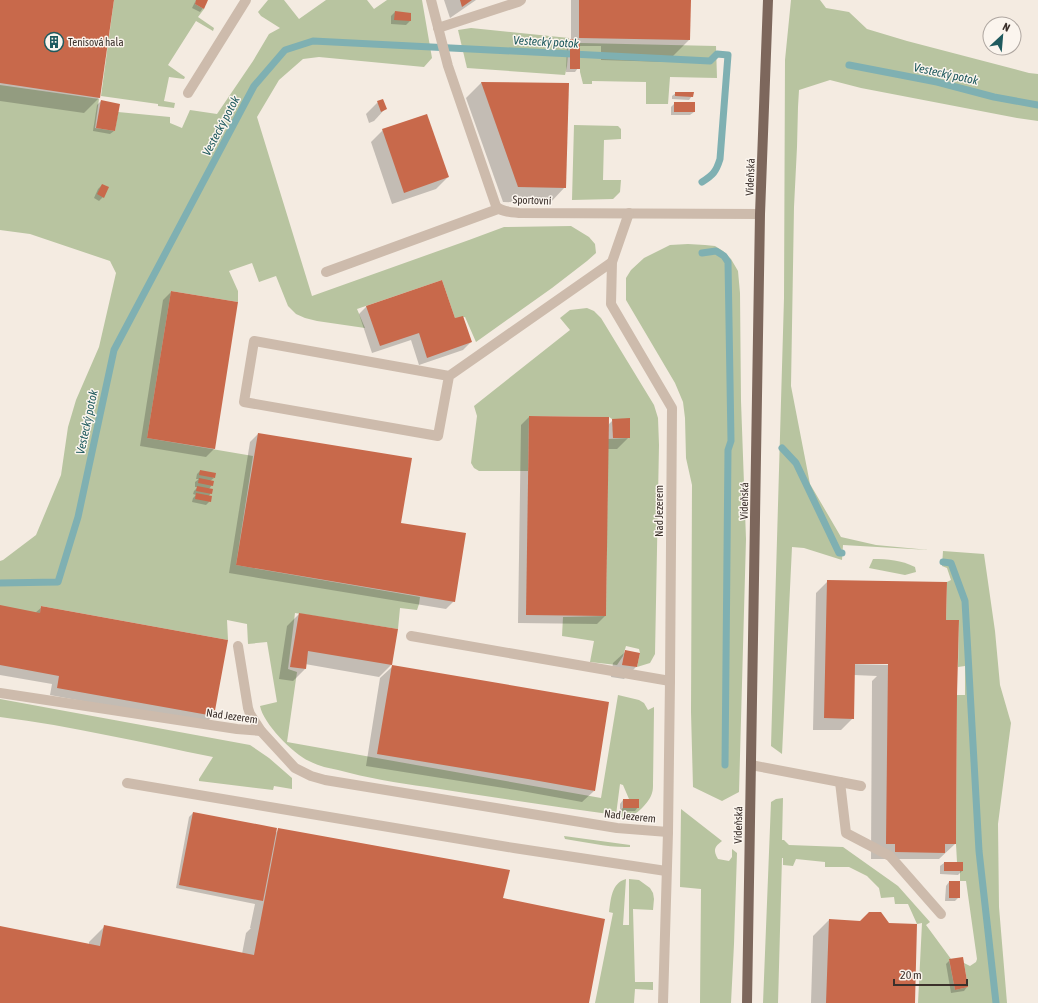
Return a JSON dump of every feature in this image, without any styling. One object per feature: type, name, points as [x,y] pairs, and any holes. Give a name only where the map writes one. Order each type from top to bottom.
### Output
[{"type":"main road","name":"Vídeňská","points":[[747,1003],[760,214],[768,0]]},
{"type":"street","points":[[188,93],[246,0]]},
{"type":"street","name":"Sportovní","points":[[431,0],[448,66],[498,209],[519,212],[760,214]]},
{"type":"street","points":[[438,28],[521,0]]},
{"type":"street","points":[[326,272],[498,209]]},
{"type":"street","name":"Nad Jezerem","points":[[0,693],[237,729],[261,731],[295,768],[311,776],[325,780],[617,828],[668,832],[672,408],[611,304],[612,262],[629,213]]},
{"type":"street","points":[[449,376],[254,341],[244,402],[438,436],[449,376],[612,262]]},
{"type":"street","points":[[411,636],[670,681]]},
{"type":"street","points":[[238,646],[248,708],[250,714],[261,731]]},
{"type":"street","points":[[751,765],[861,786]]},
{"type":"street","points":[[840,782],[846,833],[890,856],[941,914]]},
{"type":"street","points":[[127,783],[514,848],[666,871]]},
{"type":"street","points":[[663,1003],[668,832]]},
{"type":"green space","points":[[114,0],[196,0],[195,4],[204,9],[198,17],[214,28],[213,31],[196,21],[168,65],[185,77],[184,79],[169,77],[164,101],[175,103],[174,108],[158,106],[158,104],[101,96]]},
{"type":"green space","points":[[268,0],[284,0],[299,19],[326,0],[367,0],[374,9],[387,0],[422,0],[432,58],[424,67],[319,57],[303,59],[279,80],[257,117],[312,296],[504,227],[571,226],[589,237],[595,244],[596,253],[552,288],[476,342],[465,317],[455,318],[442,280],[357,309],[365,328],[317,321],[296,314],[288,306],[276,276],[259,282],[252,263],[229,271],[238,291],[238,302],[171,291],[147,438],[253,456],[236,565],[420,597],[417,610],[400,608],[398,629],[295,613],[288,669],[297,672],[287,742],[601,798],[618,695],[639,700],[644,703],[648,710],[654,707],[653,791],[646,803],[633,815],[618,817],[619,811],[623,808],[639,808],[639,799],[629,799],[623,785],[620,784],[616,815],[393,782],[323,767],[312,763],[287,745],[262,713],[260,706],[277,702],[267,642],[248,644],[247,624],[227,620],[228,640],[41,606],[40,613],[0,608],[0,561],[36,535],[61,475],[68,427],[76,400],[99,347],[116,273],[110,261],[30,234],[0,230],[0,85],[99,99],[95,128],[115,131],[118,112],[170,117],[170,123],[182,128],[190,110],[217,114],[253,61],[269,34],[280,28],[261,16],[258,12]]},
{"type":"green space","points":[[791,0],[820,0],[826,8],[849,12],[867,29],[907,41],[1029,73],[1038,74],[1038,121],[861,88],[830,80],[799,90],[794,207],[791,386],[810,484],[841,537],[876,545],[929,550],[843,545],[842,560],[804,548],[792,547],[782,754],[771,746],[784,298],[785,60]]},
{"type":"green space","points":[[471,28],[569,38],[565,75],[467,68],[458,30]]},
{"type":"green space","points":[[580,43],[716,46],[717,78],[670,77],[668,104],[646,104],[646,82],[592,81],[592,84],[583,84],[580,72]]},
{"type":"green space","points":[[574,125],[618,126],[621,129],[621,139],[604,140],[603,180],[621,180],[620,192],[613,199],[572,200]]},
{"type":"green space","points":[[688,244],[715,246],[723,251],[731,259],[738,271],[740,293],[741,401],[746,539],[739,792],[722,801],[693,787],[691,712],[692,485],[686,458],[683,402],[675,383],[626,300],[626,278],[631,270],[644,258],[670,245]]},
{"type":"green space","points":[[587,308],[594,311],[601,318],[654,405],[658,418],[659,445],[655,654],[650,663],[637,667],[640,653],[639,649],[626,646],[623,656],[617,665],[590,662],[594,641],[562,636],[563,617],[606,616],[608,439],[630,438],[630,419],[612,419],[609,417],[529,416],[528,471],[479,471],[474,468],[471,463],[477,416],[474,406],[570,330],[560,318],[570,310]]},
{"type":"green space","points":[[943,551],[984,554],[995,631],[1000,685],[1011,723],[998,824],[999,907],[1007,1003],[918,1003],[922,923],[917,924],[908,904],[895,904],[894,897],[881,898],[879,888],[867,876],[849,867],[825,867],[825,862],[796,859],[793,866],[783,865],[782,858],[778,1003],[763,1003],[771,802],[776,799],[783,798],[782,840],[789,845],[843,847],[898,886],[930,922],[926,925],[951,959],[949,960],[955,990],[968,987],[964,963],[970,966],[976,962],[977,959],[966,881],[960,881],[960,871],[963,871],[963,862],[957,862],[956,844],[957,695],[965,695],[965,666],[958,667],[959,620],[946,620],[947,582],[951,580],[947,568],[942,566]]},
{"type":"green space","points":[[873,559],[900,561],[915,567],[916,572],[905,575],[869,568]]},
{"type":"green space","points":[[0,699],[250,745],[269,758],[292,778],[292,789],[274,786],[273,790],[199,781],[213,757],[81,730],[0,717]]},
{"type":"green space","points":[[681,809],[722,841],[715,849],[718,859],[729,861],[732,857],[732,849],[737,853],[731,1003],[700,1003],[701,889],[680,887]]},
{"type":"green space","points":[[564,836],[630,845],[630,847],[614,847],[565,839]]},
{"type":"green space","points":[[626,879],[623,925],[629,925],[629,879],[639,880],[650,888],[653,893],[653,910],[633,909],[635,982],[653,982],[653,990],[635,989],[634,1003],[595,1003],[613,913],[609,912],[611,897],[617,884]]},
{"type":"building","name":"Tenisová hala","points":[[0,0],[114,0],[100,98],[0,83]]},
{"type":"building","points":[[196,0],[208,0],[204,9],[195,4]]},
{"type":"building","points":[[460,0],[472,0],[462,7]]},
{"type":"building","points":[[579,0],[691,0],[690,40],[579,38]]},
{"type":"building","points":[[395,11],[411,13],[411,21],[394,20]]},
{"type":"building","points":[[570,39],[580,40],[580,69],[570,69]]},
{"type":"building","points":[[481,82],[569,83],[566,188],[518,187]]},
{"type":"building","points":[[675,92],[694,92],[693,97],[675,96]]},
{"type":"building","points":[[383,99],[387,109],[381,112],[377,101]]},
{"type":"building","points":[[101,100],[120,104],[115,131],[96,128]]},
{"type":"building","points":[[674,102],[695,102],[695,112],[674,112]]},
{"type":"building","points":[[427,114],[449,177],[404,193],[382,129]]},
{"type":"building","points":[[102,184],[109,187],[104,198],[97,194]]},
{"type":"building","points":[[442,280],[455,318],[463,316],[472,342],[427,358],[419,333],[380,346],[366,306]]},
{"type":"building","points":[[171,291],[238,302],[215,449],[147,438]]},
{"type":"building","points":[[529,416],[609,417],[606,616],[526,615]]},
{"type":"building","points":[[630,418],[630,438],[613,438],[612,419]]},
{"type":"building","points":[[258,433],[412,458],[401,523],[466,533],[455,602],[236,565]]},
{"type":"building","points":[[200,470],[216,473],[215,478],[199,475]]},
{"type":"building","points":[[199,478],[214,481],[213,486],[198,483]]},
{"type":"building","points":[[197,486],[213,489],[212,494],[196,491]]},
{"type":"building","points":[[196,493],[212,496],[211,502],[195,499]]},
{"type":"building","points":[[827,580],[947,582],[946,620],[959,620],[956,844],[945,844],[945,853],[895,852],[895,844],[886,844],[888,664],[855,664],[854,719],[824,718]]},
{"type":"building","points":[[0,605],[40,613],[41,606],[228,640],[214,716],[57,688],[59,676],[0,665]]},
{"type":"building","points":[[299,613],[398,629],[392,665],[308,651],[306,669],[290,667]]},
{"type":"building","points":[[625,650],[640,653],[637,667],[622,665]]},
{"type":"building","points":[[392,665],[609,702],[595,791],[377,754]]},
{"type":"building","points":[[623,799],[639,799],[639,808],[623,808]]},
{"type":"building","points":[[193,812],[277,828],[263,901],[179,885]]},
{"type":"building","points":[[278,828],[510,870],[503,898],[605,919],[589,1003],[0,1003],[0,926],[100,946],[104,925],[254,955]]},
{"type":"building","points":[[944,862],[963,862],[963,871],[944,871]]},
{"type":"building","points":[[949,881],[960,881],[960,898],[949,898]]},
{"type":"building","points":[[869,912],[881,912],[889,923],[917,924],[915,1003],[826,1003],[829,919],[860,921]]},
{"type":"building","points":[[963,957],[968,987],[955,990],[949,959]]},
{"type":"waterway","name":"Vestecký potok","points":[[0,583],[58,582],[78,517],[114,350],[254,86],[285,50],[313,41],[710,61],[717,54],[728,55],[720,159],[714,173],[702,182]]},
{"type":"waterway","name":"Vestecký potok","points":[[849,65],[937,82],[994,97],[1038,105]]},
{"type":"waterway","points":[[702,253],[716,251],[724,256],[728,262],[731,441],[728,450],[725,765]]},
{"type":"waterway","points":[[782,448],[796,463],[839,553],[842,553]]},
{"type":"waterway","points":[[943,562],[951,563],[965,601],[979,851],[996,1003]]},
{"type":"place","name":"Tenisová hala","points":[[54,42]]}]
